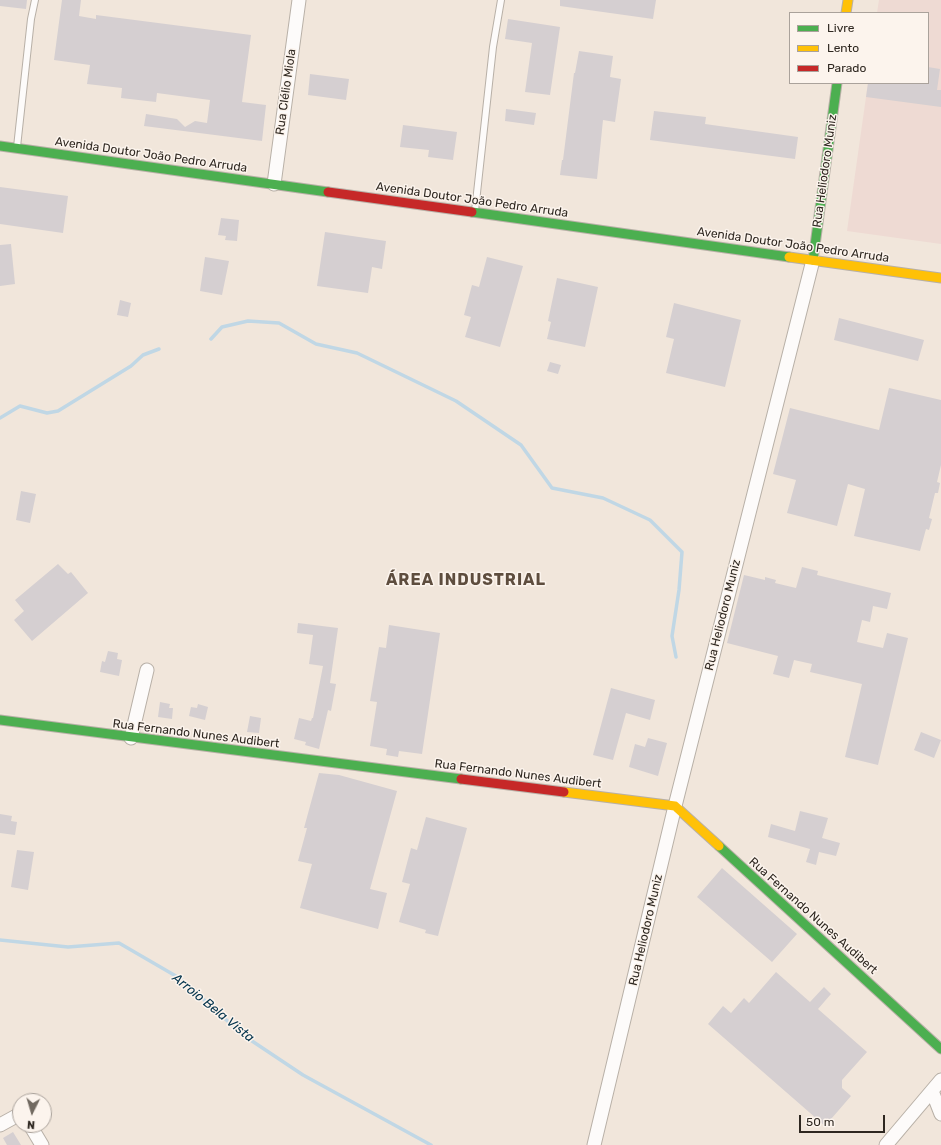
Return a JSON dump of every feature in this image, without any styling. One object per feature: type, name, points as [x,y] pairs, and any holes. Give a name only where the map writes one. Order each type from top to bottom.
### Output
[{"type":"street","name":"Rua Clélio Miola","points":[[274,184],[299,0]]},
{"type":"street","points":[[846,12],[848,0]]},
{"type":"street","name":"Rua Heliodoro Muniz","points":[[596,1144],[675,806],[813,260],[837,84]]},
{"type":"street","name":"Avenida Doutor João Pedro Arruda","points":[[0,146],[941,278]]},
{"type":"street","points":[[131,738],[147,670]]},
{"type":"street","name":"Rua Fernando Nunes Audibert","points":[[0,720],[131,738],[675,806],[941,1049]]},
{"type":"street","points":[[937,1087],[941,1114]]},
{"type":"street","points":[[886,1145],[937,1087]]},
{"type":"street","points":[[0,1126],[12,1119]]},
{"type":"street","points":[[35,1133],[42,1145]]},
{"type":"lane","points":[[16,148],[31,19],[35,0]]},
{"type":"lane","points":[[475,212],[493,47],[501,0]]},
{"type":"shaded area","points":[[879,0],[941,0],[941,244],[847,231],[868,84],[929,84],[929,12],[877,12]]},
{"type":"building","points":[[0,0],[27,0],[26,9],[0,6]]},
{"type":"building","points":[[62,0],[81,0],[79,16],[96,19],[96,15],[251,35],[242,102],[266,105],[262,141],[144,126],[146,114],[177,119],[185,127],[195,121],[207,123],[210,100],[157,93],[156,102],[121,98],[122,88],[87,84],[90,65],[54,60]]},
{"type":"building","points":[[560,0],[656,0],[653,19],[560,6]]},
{"type":"building","points":[[508,19],[560,27],[550,95],[525,92],[532,43],[505,39]]},
{"type":"building","points":[[579,51],[613,56],[610,77],[621,79],[615,122],[603,120],[597,179],[560,175],[574,73]]},
{"type":"building","points":[[929,67],[940,69],[937,90],[941,90],[941,107],[866,97],[868,84],[929,84]]},
{"type":"building","points":[[310,74],[349,79],[346,100],[308,95]]},
{"type":"building","points":[[506,109],[536,113],[534,125],[505,121]]},
{"type":"building","points":[[654,111],[706,117],[705,124],[798,137],[795,159],[650,140]]},
{"type":"building","points":[[403,125],[457,132],[453,160],[428,157],[429,150],[400,147]]},
{"type":"building","points":[[0,187],[68,196],[63,233],[0,224]]},
{"type":"building","points":[[221,218],[239,220],[237,241],[225,240],[226,236],[218,235]]},
{"type":"building","points":[[325,232],[386,241],[382,269],[372,267],[368,293],[317,286]]},
{"type":"building","points":[[11,244],[15,284],[0,286],[0,245]]},
{"type":"building","points":[[205,257],[229,261],[222,295],[200,291]]},
{"type":"building","points":[[487,257],[523,266],[500,347],[465,337],[471,317],[464,315],[472,285],[479,287]]},
{"type":"building","points":[[557,278],[598,287],[585,347],[547,339],[551,322],[548,321]]},
{"type":"building","points":[[120,300],[131,303],[128,317],[117,315]]},
{"type":"building","points":[[674,303],[741,320],[725,387],[666,373],[674,339],[666,337]]},
{"type":"building","points":[[839,318],[924,340],[918,361],[834,340]]},
{"type":"building","points":[[550,362],[561,365],[558,374],[547,371]]},
{"type":"building","points":[[889,388],[941,400],[941,465],[937,482],[940,483],[938,493],[935,493],[929,518],[932,519],[929,530],[926,529],[920,551],[854,536],[865,489],[848,484],[837,526],[787,513],[796,480],[773,474],[790,408],[879,430]]},
{"type":"building","points":[[21,491],[36,494],[30,523],[16,520]]},
{"type":"building","points":[[58,564],[68,574],[71,572],[88,593],[32,641],[14,620],[24,611],[15,600]]},
{"type":"building","points":[[802,567],[818,571],[817,575],[891,593],[887,609],[873,606],[870,622],[862,620],[857,642],[883,648],[887,633],[908,638],[878,765],[845,757],[862,684],[810,672],[812,664],[794,660],[789,678],[773,674],[778,656],[727,643],[744,575],[765,580],[765,577],[776,580],[775,583],[796,588]]},
{"type":"building","points":[[298,623],[338,628],[330,683],[336,684],[331,711],[328,710],[319,749],[305,745],[306,742],[294,739],[299,718],[311,721],[313,718],[323,666],[309,664],[313,635],[297,633]]},
{"type":"building","points":[[389,625],[440,633],[422,754],[399,751],[398,757],[386,755],[387,749],[370,746],[377,702],[370,701],[379,647],[386,648]]},
{"type":"building","points":[[108,651],[118,653],[117,659],[122,660],[119,676],[100,672],[102,661],[105,662]]},
{"type":"building","points":[[611,688],[655,700],[650,720],[626,713],[613,760],[593,755]]},
{"type":"building","points":[[160,702],[170,704],[169,708],[173,708],[172,719],[158,717]]},
{"type":"building","points":[[198,704],[208,707],[205,720],[189,716],[191,707],[197,708]]},
{"type":"building","points":[[250,716],[261,718],[259,733],[247,732]]},
{"type":"building","points":[[921,732],[941,740],[934,758],[914,750]]},
{"type":"building","points":[[648,738],[667,743],[658,776],[629,767],[635,744],[645,747]]},
{"type":"building","points":[[319,773],[339,775],[397,791],[370,889],[387,893],[378,929],[300,908],[312,864],[298,861],[307,828],[304,828]]},
{"type":"building","points":[[800,811],[828,818],[822,838],[840,843],[836,856],[819,852],[816,865],[806,862],[810,849],[768,837],[771,824],[795,831]]},
{"type":"building","points":[[0,814],[12,816],[11,821],[17,822],[15,835],[0,833]]},
{"type":"building","points":[[426,817],[467,828],[438,936],[425,933],[426,930],[399,922],[410,884],[402,882],[411,848],[417,850]]},
{"type":"building","points":[[17,850],[34,852],[28,890],[11,887]]},
{"type":"building","points":[[722,868],[797,934],[772,962],[697,897]]},
{"type":"building","points":[[776,972],[810,1002],[824,987],[831,994],[818,1009],[867,1052],[842,1080],[842,1088],[851,1096],[825,1126],[708,1024],[723,1006],[731,1013],[744,998],[749,1003]]},
{"type":"building","points":[[14,1133],[21,1145],[7,1145],[3,1138]]},
{"type":"waterway","points":[[211,339],[222,327],[248,321],[279,323],[316,344],[357,353],[456,401],[521,445],[552,488],[603,498],[650,520],[682,552],[679,590],[672,636],[676,657]]},
{"type":"waterway","points":[[0,418],[20,406],[47,413],[58,411],[131,366],[143,355],[159,349]]},
{"type":"waterway","name":"Arroio Bela Vista","points":[[0,940],[68,947],[119,943],[181,979],[243,1035],[303,1075],[431,1145]]},
{"type":"traffic: fast","points":[[813,260],[837,84]]},
{"type":"traffic: fast","points":[[0,146],[328,192]]},
{"type":"traffic: fast","points":[[472,212],[789,257]]},
{"type":"traffic: fast","points":[[0,720],[461,779]]},
{"type":"traffic: fast","points":[[719,846],[941,1049]]},
{"type":"traffic: slow","points":[[846,12],[848,0]]},
{"type":"traffic: slow","points":[[789,257],[941,278]]},
{"type":"traffic: slow","points":[[564,792],[675,806],[719,846]]},
{"type":"traffic: jam","points":[[328,192],[472,212]]},
{"type":"traffic: jam","points":[[461,779],[564,792]]},
{"type":"district","name":"ÁREA INDUSTRIAL","points":[[466,580]]}]
